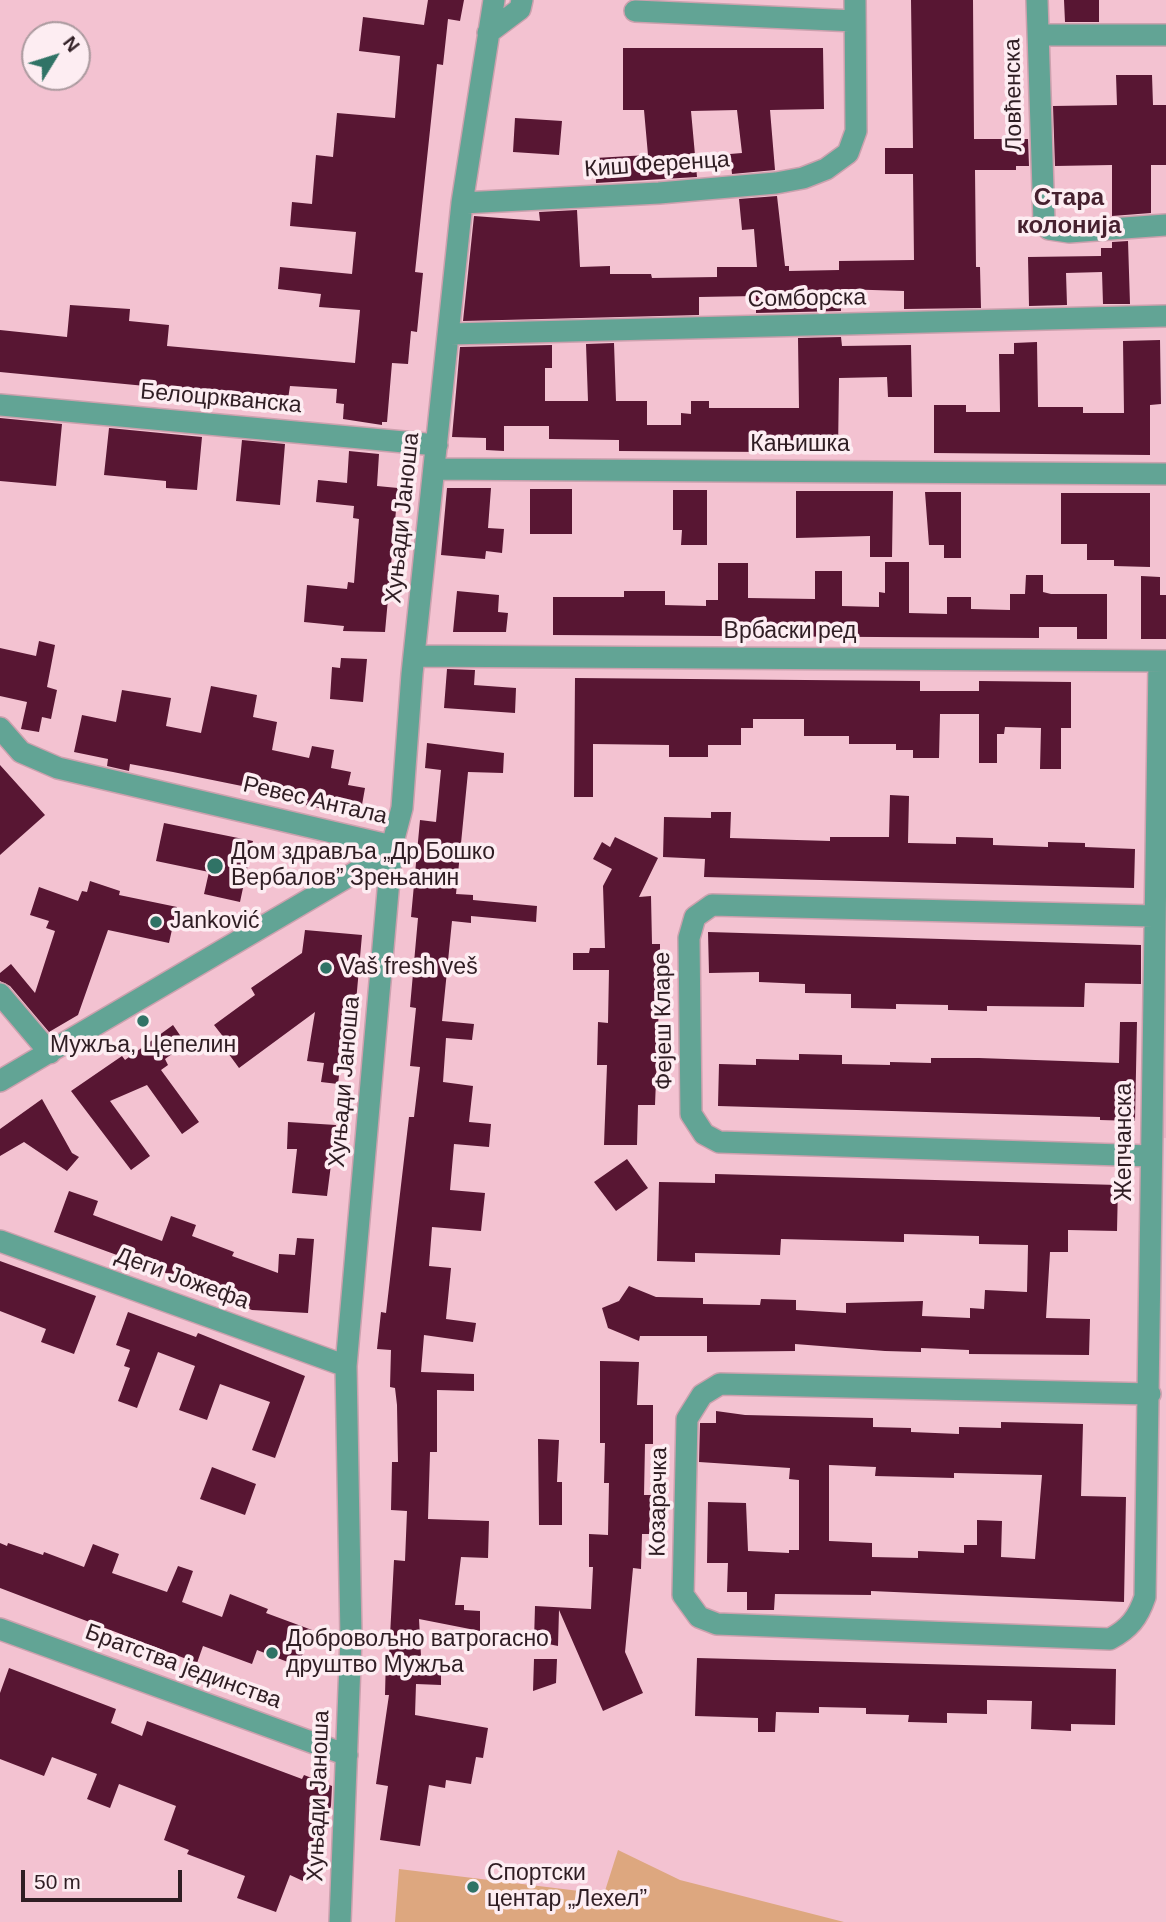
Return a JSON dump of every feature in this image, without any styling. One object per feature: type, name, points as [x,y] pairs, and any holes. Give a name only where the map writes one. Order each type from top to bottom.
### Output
[{"type":"street","name":"Хуњади Јаноша","points":[[339,1918],[351,1637],[346,1366],[392,846],[402,808],[414,656],[462,203],[494,0]]},
{"type":"street","points":[[488,33],[520,9],[522,0]]},
{"type":"street","name":"Ловћенска","points":[[1037,0],[1043,213],[1049,229],[1069,232],[1166,225]]},
{"type":"street","points":[[635,11],[855,10]]},
{"type":"street","name":"Киш Ференца","points":[[462,203],[659,193],[776,183],[803,178],[826,169],[848,153],[856,131],[855,10]]},
{"type":"street","points":[[1039,36],[1166,35]]},
{"type":"street","name":"Сомборска","points":[[450,334],[1166,316]]},
{"type":"street","name":"Белоцркванска","points":[[0,405],[437,445]]},
{"type":"street","name":"Кањишка","points":[[434,469],[1166,474]]},
{"type":"street","name":"Врбаски ред","points":[[414,656],[1163,661]]},
{"type":"street","name":"Жепчанска","points":[[1134,1622],[1145,1597],[1150,1394],[1153,916],[1163,661]]},
{"type":"street","name":"Ревес Антала","points":[[0,728],[21,752],[58,768],[392,846]]},
{"type":"street","name":"Ревес Антала","points":[[0,1081],[362,869],[392,846]]},
{"type":"street","name":"Фејеш Кларе","points":[[1151,1156],[719,1142],[710,1138],[699,1128],[691,1114],[689,938],[695,917],[712,905],[1153,916]]},
{"type":"street","points":[[0,994],[50,1053]]},
{"type":"street","name":"Деги Јожефа","points":[[0,1241],[346,1366]]},
{"type":"street","name":"Козарачка","points":[[1134,1622],[1110,1639],[717,1624],[705,1620],[694,1612],[683,1595],[687,1419],[702,1395],[720,1384],[1150,1394]]},
{"type":"street","name":"Братства јединства","points":[[0,1629],[348,1755]]},
{"type":"shaded area","points":[[1161,892],[1166,892],[1166,1138],[1154,1138]]},
{"type":"shaded area","name":"Спортски центар „Лехел”","points":[[618,1850],[680,1880],[844,1922],[395,1922],[399,1869],[604,1894]]},
{"type":"building","points":[[428,0],[464,0],[460,21],[448,19],[443,65],[437,64],[415,272],[423,273],[417,332],[411,331],[408,364],[392,363],[387,422],[382,422],[382,425],[343,419],[344,404],[336,403],[337,389],[290,386],[286,412],[237,406],[239,395],[0,372],[0,330],[67,337],[70,305],[130,309],[129,321],[169,325],[167,346],[355,363],[360,310],[319,307],[321,294],[278,289],[280,267],[352,274],[356,232],[290,226],[292,202],[312,204],[316,155],[333,157],[337,113],[395,118],[400,56],[359,51],[363,17],[424,25]]},
{"type":"building","points":[[911,0],[973,0],[974,139],[1028,139],[1029,166],[1016,166],[1016,170],[975,170],[976,267],[980,267],[981,308],[904,309],[904,291],[841,289],[841,311],[756,313],[756,296],[699,297],[699,315],[463,321],[474,216],[540,221],[539,212],[577,210],[580,267],[610,266],[610,274],[651,274],[652,278],[717,277],[717,267],[757,267],[754,229],[742,230],[739,199],[777,196],[785,266],[789,266],[789,271],[839,270],[839,261],[914,260],[913,174],[885,174],[885,148],[913,148]]},
{"type":"building","points":[[1064,0],[1099,0],[1099,22],[1065,22]]},
{"type":"building","points":[[623,48],[823,48],[824,109],[770,110],[775,170],[732,174],[730,154],[742,153],[737,110],[691,111],[697,177],[596,183],[595,158],[648,155],[644,110],[623,110]]},
{"type":"building","points":[[1116,75],[1152,75],[1153,105],[1166,105],[1166,165],[1151,165],[1151,213],[1112,216],[1112,165],[1055,166],[1053,106],[1117,105]]},
{"type":"building","points":[[515,118],[562,121],[559,155],[513,152]]},
{"type":"building","points":[[1128,241],[1130,304],[1103,304],[1102,272],[1066,273],[1067,305],[1029,306],[1028,257],[1101,256],[1101,248],[1112,248],[1112,242]]},
{"type":"building","points":[[841,337],[842,346],[911,345],[912,397],[888,397],[887,377],[839,378],[838,453],[817,452],[816,442],[770,441],[769,452],[619,451],[619,440],[549,439],[549,426],[504,426],[504,451],[486,450],[486,438],[452,437],[460,347],[552,345],[552,368],[545,368],[545,401],[588,401],[586,344],[614,343],[616,401],[647,401],[647,425],[681,425],[681,413],[691,414],[691,401],[709,401],[709,408],[799,408],[798,338]]},
{"type":"building","points":[[1160,340],[1161,404],[1150,405],[1150,455],[934,453],[934,405],[966,405],[966,412],[1000,412],[999,354],[1014,354],[1014,343],[1037,342],[1038,407],[1083,407],[1083,413],[1124,413],[1123,341]]},
{"type":"building","points":[[0,418],[62,424],[56,486],[0,481]]},
{"type":"building","points":[[109,428],[202,437],[197,490],[166,488],[166,481],[104,475]]},
{"type":"building","points":[[242,440],[285,444],[280,505],[236,501]]},
{"type":"building","points":[[349,451],[379,454],[377,486],[398,488],[385,632],[343,631],[344,626],[304,622],[307,585],[347,589],[348,582],[354,583],[359,519],[353,518],[354,506],[316,502],[318,480],[347,483]]},
{"type":"building","points":[[447,488],[491,488],[488,528],[504,529],[502,553],[486,551],[485,559],[441,555]]},
{"type":"building","points":[[530,489],[572,489],[572,534],[530,534]]},
{"type":"building","points":[[673,490],[707,490],[707,545],[681,545],[682,530],[673,530]]},
{"type":"building","points":[[796,491],[893,491],[892,557],[870,557],[870,536],[796,538]]},
{"type":"building","points":[[925,492],[961,492],[961,558],[944,558],[944,545],[929,545]]},
{"type":"building","points":[[1061,493],[1150,493],[1150,567],[1114,566],[1114,560],[1087,560],[1087,544],[1061,544]]},
{"type":"building","points":[[885,562],[909,562],[909,613],[947,614],[947,597],[971,597],[971,609],[1010,610],[1010,594],[1025,594],[1026,575],[1043,575],[1043,592],[1051,594],[1107,594],[1107,639],[1077,639],[1077,627],[1039,627],[1039,638],[553,635],[553,597],[624,597],[624,591],[665,591],[665,605],[706,606],[706,600],[718,600],[718,563],[748,563],[748,598],[815,599],[815,571],[842,571],[842,606],[879,607],[879,592],[885,593]]},
{"type":"building","points":[[1141,576],[1160,577],[1160,595],[1166,595],[1166,639],[1141,639]]},
{"type":"building","points":[[457,591],[499,595],[498,612],[508,613],[506,632],[453,632]]},
{"type":"building","points":[[39,641],[55,645],[47,687],[57,690],[51,719],[42,717],[39,732],[21,729],[27,702],[0,696],[0,648],[36,656]]},
{"type":"building","points":[[341,658],[367,659],[363,702],[330,699],[332,667],[340,668]]},
{"type":"building","points":[[447,669],[475,670],[474,685],[516,688],[515,713],[444,708]]},
{"type":"building","points":[[575,678],[920,681],[920,691],[979,691],[979,681],[1071,682],[1071,728],[1061,728],[1061,769],[1040,769],[1041,728],[1005,727],[1004,734],[997,734],[997,763],[979,763],[979,714],[940,714],[939,758],[913,758],[913,750],[896,750],[896,744],[849,744],[849,736],[804,736],[804,719],[753,719],[753,728],[741,728],[741,745],[708,745],[708,757],[669,757],[669,745],[593,744],[593,797],[574,797]]},
{"type":"building","points":[[211,686],[257,695],[253,717],[277,722],[272,750],[309,758],[312,746],[334,750],[331,768],[351,772],[348,785],[365,788],[360,816],[300,804],[301,798],[173,772],[130,764],[129,771],[107,766],[108,759],[74,752],[82,715],[116,722],[122,690],[171,698],[166,726],[201,733]]},
{"type":"building","points":[[427,743],[504,753],[503,773],[468,772],[456,894],[473,895],[473,900],[537,906],[536,922],[471,916],[471,923],[452,921],[442,1021],[474,1024],[472,1040],[446,1038],[443,1082],[473,1086],[469,1122],[491,1124],[489,1147],[454,1144],[450,1190],[485,1193],[481,1231],[432,1227],[429,1266],[451,1268],[446,1319],[476,1323],[473,1342],[424,1335],[421,1372],[474,1374],[474,1391],[437,1390],[437,1452],[430,1452],[428,1519],[489,1521],[488,1558],[461,1557],[455,1605],[464,1605],[464,1610],[480,1611],[480,1631],[419,1619],[421,1656],[441,1656],[441,1685],[416,1684],[415,1715],[488,1728],[483,1758],[476,1757],[471,1784],[446,1780],[445,1788],[429,1785],[420,1846],[380,1840],[388,1786],[376,1784],[389,1695],[385,1695],[386,1655],[389,1655],[394,1560],[405,1561],[407,1511],[391,1510],[392,1462],[398,1462],[397,1405],[395,1388],[390,1387],[391,1350],[377,1349],[381,1312],[386,1313],[409,1117],[414,1117],[420,1067],[410,1066],[416,1008],[410,1007],[418,918],[411,917],[420,820],[436,822],[441,770],[425,768]]},
{"type":"building","points":[[0,765],[45,815],[0,855]]},
{"type":"building","points":[[890,795],[909,796],[908,843],[956,844],[956,837],[993,838],[993,845],[1048,847],[1048,842],[1085,843],[1085,847],[1135,849],[1134,888],[704,877],[705,859],[663,857],[664,817],[711,818],[711,812],[731,812],[730,838],[830,841],[830,837],[889,837]]},
{"type":"building","name":"Дом здравља „Др Бошко Вербалов” Зрењанин","points":[[164,823],[253,841],[240,902],[204,894],[209,872],[156,861]]},
{"type":"building","points":[[615,837],[658,858],[639,897],[651,896],[652,944],[660,944],[660,979],[655,1105],[638,1105],[637,1145],[604,1145],[607,1065],[597,1065],[598,1022],[608,1023],[609,970],[573,970],[573,953],[589,953],[590,948],[605,948],[603,886],[612,869],[593,859],[602,842],[610,847]]},
{"type":"building","points":[[90,881],[120,891],[119,895],[177,907],[169,943],[108,930],[78,1015],[49,1032],[10,986],[0,981],[0,973],[11,964],[35,993],[55,931],[46,928],[49,921],[30,915],[39,887],[78,901],[82,891],[87,892]]},
{"type":"building","points":[[305,930],[362,935],[356,1002],[348,1002],[338,1084],[321,1082],[324,1063],[307,1061],[315,1012],[239,1068],[220,1042],[225,1039],[214,1025],[255,995],[251,988],[302,953]]},
{"type":"building","points":[[708,932],[1141,945],[1141,984],[1085,983],[1084,1007],[987,1006],[987,1011],[948,1010],[948,1005],[896,1004],[896,1009],[851,1008],[851,994],[805,993],[805,984],[759,982],[759,972],[709,973]]},
{"type":"building","points":[[1120,1022],[1137,1022],[1135,1121],[1100,1120],[1100,1117],[718,1106],[719,1064],[756,1065],[756,1059],[799,1060],[799,1054],[842,1055],[842,1064],[931,1063],[931,1058],[1119,1063]]},
{"type":"building","points":[[173,1025],[186,1044],[165,1059],[168,1065],[161,1070],[199,1122],[182,1134],[147,1085],[110,1101],[150,1156],[131,1170],[71,1091],[122,1056],[125,1060]]},
{"type":"building","points":[[42,1099],[72,1153],[79,1157],[67,1171],[24,1142],[0,1156],[0,1129]]},
{"type":"building","points":[[288,1122],[336,1125],[327,1196],[292,1193],[297,1149],[287,1149]]},
{"type":"building","points":[[627,1159],[648,1188],[616,1211],[594,1182]]},
{"type":"building","points":[[715,1174],[1118,1185],[1117,1231],[1068,1230],[1068,1252],[1050,1252],[1046,1318],[1090,1319],[1089,1355],[969,1354],[969,1350],[921,1348],[921,1352],[885,1351],[795,1344],[795,1351],[707,1352],[707,1336],[640,1336],[639,1341],[608,1328],[602,1308],[619,1301],[629,1286],[656,1297],[703,1298],[703,1304],[760,1305],[761,1299],[796,1300],[796,1310],[846,1313],[846,1303],[923,1301],[922,1316],[970,1318],[970,1308],[984,1309],[985,1290],[1027,1292],[1028,1245],[979,1244],[979,1236],[904,1234],[904,1242],[781,1239],[780,1255],[695,1253],[695,1262],[657,1261],[659,1182],[715,1183]]},
{"type":"building","points":[[69,1191],[98,1201],[93,1215],[162,1241],[171,1216],[196,1225],[192,1236],[234,1252],[232,1256],[278,1273],[279,1254],[295,1255],[297,1238],[314,1239],[308,1313],[252,1310],[235,1303],[237,1299],[54,1232]]},
{"type":"building","points":[[0,1261],[96,1296],[74,1354],[41,1342],[46,1329],[0,1311]]},
{"type":"building","points":[[128,1312],[196,1337],[198,1333],[305,1376],[275,1458],[252,1450],[270,1402],[220,1384],[207,1420],[179,1410],[195,1366],[158,1352],[137,1408],[118,1401],[130,1368],[124,1366],[130,1350],[116,1345]]},
{"type":"building","points":[[600,1361],[639,1362],[637,1405],[653,1405],[653,1444],[645,1444],[644,1495],[651,1495],[649,1534],[642,1534],[641,1569],[633,1568],[625,1652],[643,1693],[603,1711],[559,1610],[558,1646],[534,1641],[535,1606],[591,1609],[593,1567],[589,1567],[589,1534],[608,1535],[609,1483],[604,1483],[605,1443],[600,1443]]},
{"type":"building","points":[[716,1411],[745,1415],[873,1418],[873,1427],[959,1434],[959,1427],[1001,1428],[1001,1422],[1083,1424],[1081,1496],[1126,1497],[1124,1602],[871,1591],[871,1595],[775,1594],[774,1610],[747,1610],[747,1592],[727,1592],[728,1563],[707,1563],[708,1502],[746,1503],[748,1551],[789,1553],[789,1550],[799,1550],[799,1480],[789,1479],[790,1468],[699,1462],[700,1423],[716,1423]],"holes":[[[829,1465],[876,1467],[875,1476],[954,1478],[954,1473],[1042,1475],[1035,1559],[1001,1557],[1002,1521],[977,1520],[977,1545],[964,1545],[964,1553],[918,1551],[918,1558],[872,1557],[872,1543],[829,1541]]]},
{"type":"building","points":[[538,1439],[559,1440],[557,1482],[562,1482],[562,1525],[539,1525]]},
{"type":"building","points":[[212,1467],[256,1484],[245,1515],[200,1499]]},
{"type":"building","points":[[0,1543],[7,1546],[8,1543],[43,1555],[44,1552],[84,1567],[93,1544],[119,1554],[112,1573],[167,1592],[178,1566],[193,1571],[182,1602],[222,1617],[230,1594],[268,1609],[266,1613],[312,1630],[298,1666],[257,1650],[252,1664],[203,1646],[197,1663],[0,1588]]},
{"type":"building","points":[[697,1658],[1116,1669],[1115,1725],[1071,1724],[1071,1731],[1031,1729],[1032,1701],[987,1700],[987,1714],[947,1713],[947,1723],[908,1722],[909,1715],[866,1714],[866,1708],[819,1707],[819,1713],[776,1712],[775,1732],[758,1732],[758,1718],[695,1716]]},
{"type":"building","points":[[534,1659],[557,1659],[556,1683],[533,1691]]},
{"type":"building","points":[[9,1668],[116,1709],[111,1723],[142,1736],[147,1721],[302,1779],[304,1775],[332,1786],[331,1806],[303,1881],[290,1875],[276,1912],[237,1898],[245,1876],[187,1854],[189,1850],[164,1840],[176,1806],[119,1784],[110,1808],[87,1799],[97,1774],[52,1757],[44,1776],[0,1759],[0,1693]]},
{"type":"place","name":"Дом здравља „Др Бошко Вербалов” Зрењанин","points":[[215,866]]},
{"type":"place","name":"Janković","points":[[156,922]]},
{"type":"place","name":"Vaš fresh veš","points":[[326,968]]},
{"type":"place","name":"Мужља, Цепелин","points":[[143,1021]]},
{"type":"place","name":"Добровољно ватрогасно друштво Мужља","points":[[272,1653]]},
{"type":"place","name":"Спортски центар „Лехел”","points":[[473,1887]]},
{"type":"district","name":"Стара колонија","points":[[1069,212]]}]
